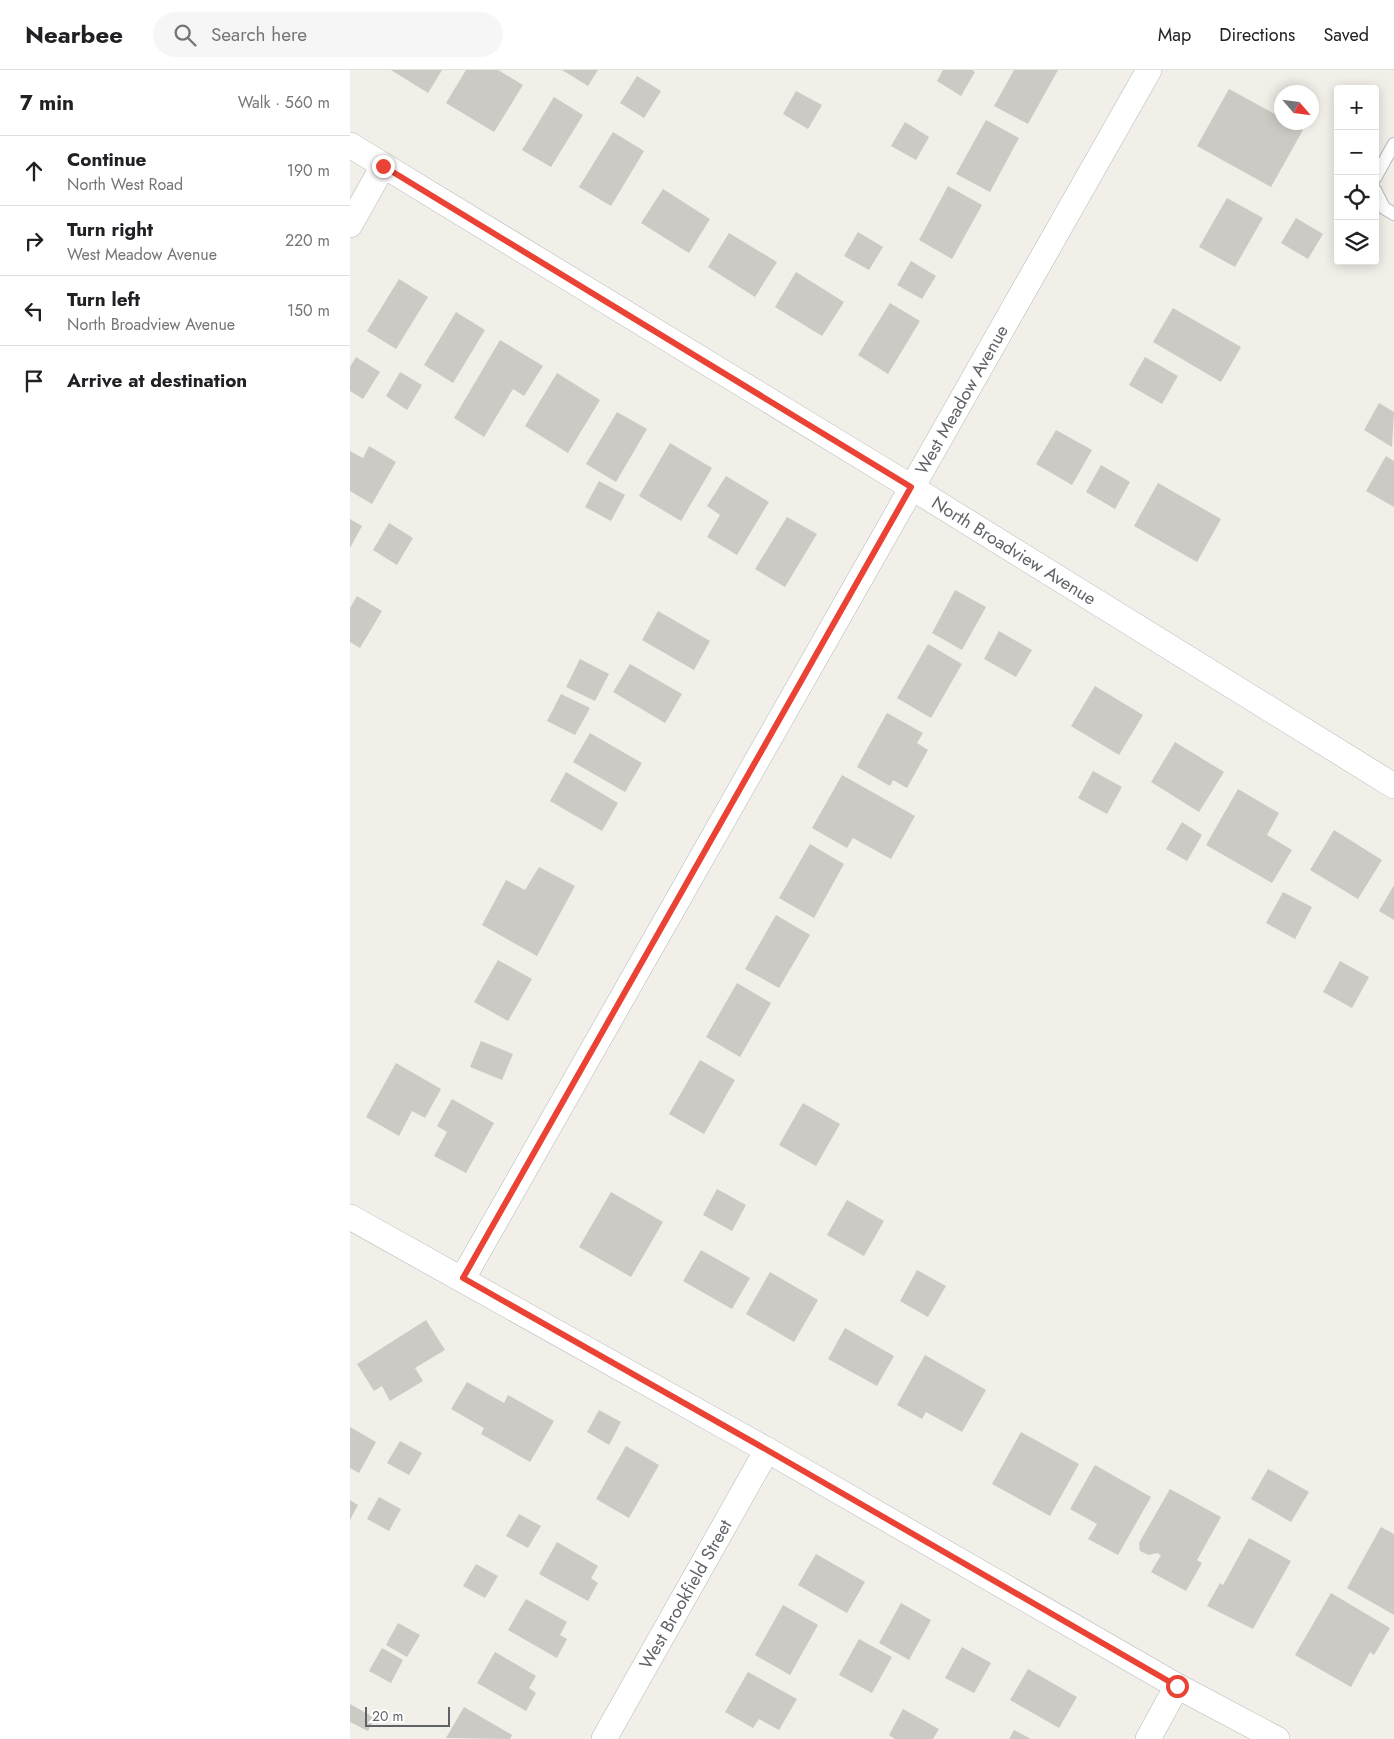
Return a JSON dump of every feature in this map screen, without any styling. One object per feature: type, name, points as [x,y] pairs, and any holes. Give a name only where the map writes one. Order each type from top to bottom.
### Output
[{"type":"street","name":"West Meadow Avenue","points":[[463,1278],[1149,70]]},
{"type":"street","name":"North Broadview Avenue","points":[[350,145],[911,487],[1394,786]]},
{"type":"street","points":[[350,225],[383,166]]},
{"type":"street","points":[[350,1216],[767,1450],[1177,1686],[1277,1739]]},
{"type":"street","name":"West Brookfield Street","points":[[604,1739],[767,1450]]},
{"type":"street","points":[[1148,1739],[1177,1686]]},
{"type":"lane","points":[[1377,175],[1394,144]]},
{"type":"lane","points":[[1379,198],[1384,208],[1394,214]]},
{"type":"building","points":[[391,70],[442,70],[428,93]]},
{"type":"building","points":[[466,70],[498,70],[523,85],[494,132],[446,103]]},
{"type":"building","points":[[562,70],[598,70],[588,86]]},
{"type":"building","points":[[943,70],[972,70],[975,72],[961,96],[937,81]]},
{"type":"building","points":[[1014,70],[1058,70],[1028,124],[994,106]]},
{"type":"building","points":[[637,76],[661,91],[644,118],[620,103]]},
{"type":"building","points":[[1229,89],[1274,114],[1274,130],[1303,130],[1271,187],[1197,146]]},
{"type":"building","points":[[796,91],[822,105],[808,129],[783,114]]},
{"type":"building","points":[[554,97],[583,115],[551,167],[522,150]]},
{"type":"building","points":[[986,120],[1019,138],[990,192],[956,174]]},
{"type":"building","points":[[905,122],[929,137],[916,160],[891,146]]},
{"type":"building","points":[[613,132],[644,151],[611,206],[579,187]]},
{"type":"building","points":[[948,186],[982,205],[952,259],[919,240]]},
{"type":"building","points":[[663,189],[710,219],[689,253],[641,223]]},
{"type":"building","points":[[1227,198],[1263,218],[1235,267],[1199,247]]},
{"type":"building","points":[[1296,218],[1323,234],[1308,259],[1281,243]]},
{"type":"building","points":[[858,232],[883,247],[869,270],[844,256]]},
{"type":"building","points":[[729,233],[777,262],[755,297],[708,267]]},
{"type":"building","points":[[911,261],[936,276],[922,299],[897,285]]},
{"type":"building","points":[[796,272],[844,302],[822,336],[775,307]]},
{"type":"building","points":[[399,279],[428,297],[396,349],[367,331]]},
{"type":"building","points":[[890,303],[920,321],[888,374],[858,355]]},
{"type":"building","points":[[1173,308],[1241,347],[1221,382],[1153,342]]},
{"type":"building","points":[[456,312],[485,330],[453,383],[424,365]]},
{"type":"building","points":[[500,340],[543,366],[524,396],[513,389],[484,437],[454,418]]},
{"type":"building","points":[[356,357],[380,372],[363,399],[350,391],[350,367]]},
{"type":"building","points":[[1145,357],[1178,376],[1162,404],[1129,385]]},
{"type":"building","points":[[400,372],[422,385],[407,410],[386,396]]},
{"type":"building","points":[[557,373],[600,400],[568,453],[525,426]]},
{"type":"building","points":[[1379,403],[1394,412],[1392,447],[1364,430]]},
{"type":"building","points":[[617,412],[647,429],[616,482],[586,464]]},
{"type":"building","points":[[1056,430],[1092,450],[1072,485],[1036,464]]},
{"type":"building","points":[[670,443],[712,468],[681,521],[639,496]]},
{"type":"building","points":[[369,446],[396,462],[372,504],[350,491],[350,451],[363,458]]},
{"type":"building","points":[[1386,456],[1394,461],[1394,507],[1366,491]]},
{"type":"building","points":[[1101,465],[1130,482],[1115,509],[1086,492]]},
{"type":"building","points":[[726,476],[769,502],[737,555],[707,537],[720,515],[707,506]]},
{"type":"building","points":[[599,481],[625,495],[611,521],[585,507]]},
{"type":"building","points":[[1158,483],[1221,519],[1197,562],[1134,526]]},
{"type":"building","points":[[787,517],[817,534],[785,587],[755,569]]},
{"type":"building","points":[[350,519],[362,526],[350,548]]},
{"type":"building","points":[[389,523],[413,538],[397,565],[373,550]]},
{"type":"building","points":[[955,590],[986,607],[962,650],[932,633]]},
{"type":"building","points":[[357,596],[382,611],[360,648],[350,642],[350,608]]},
{"type":"building","points":[[658,611],[710,641],[694,670],[642,640]]},
{"type":"building","points":[[999,631],[1032,650],[1016,677],[984,659]]},
{"type":"building","points":[[928,644],[962,664],[931,718],[897,698]]},
{"type":"building","points":[[580,659],[609,674],[595,701],[566,687]]},
{"type":"building","points":[[630,664],[682,694],[665,723],[613,692]]},
{"type":"building","points":[[1095,686],[1143,715],[1119,755],[1071,726]]},
{"type":"building","points":[[561,694],[590,708],[575,735],[547,721]]},
{"type":"building","points":[[887,713],[923,733],[917,743],[928,750],[907,788],[893,780],[890,786],[857,767]]},
{"type":"building","points":[[590,733],[642,763],[625,792],[573,762]]},
{"type":"building","points":[[1175,742],[1224,772],[1199,812],[1151,782]]},
{"type":"building","points":[[1093,771],[1122,787],[1107,814],[1078,798]]},
{"type":"building","points":[[566,772],[618,803],[602,831],[550,801]]},
{"type":"building","points":[[842,775],[915,816],[891,859],[853,838],[847,848],[812,828]]},
{"type":"building","points":[[1238,789],[1279,813],[1267,835],[1292,850],[1272,883],[1206,845]]},
{"type":"building","points":[[1182,822],[1202,835],[1187,861],[1166,849]]},
{"type":"building","points":[[1334,830],[1382,860],[1358,899],[1310,870]]},
{"type":"building","points":[[810,844],[844,864],[814,918],[779,898]]},
{"type":"building","points":[[539,867],[575,886],[537,956],[482,925],[506,880],[525,890]]},
{"type":"building","points":[[1394,885],[1394,920],[1379,911]]},
{"type":"building","points":[[1283,892],[1312,907],[1295,939],[1266,923]]},
{"type":"building","points":[[776,915],[810,935],[779,988],[745,969]]},
{"type":"building","points":[[498,960],[532,979],[508,1021],[474,1002]]},
{"type":"building","points":[[1340,961],[1369,977],[1352,1008],[1323,992]]},
{"type":"building","points":[[737,983],[771,1003],[740,1057],[706,1037]]},
{"type":"building","points":[[481,1041],[513,1054],[502,1080],[470,1067]]},
{"type":"building","points":[[700,1060],[735,1080],[704,1134],[669,1114]]},
{"type":"building","points":[[396,1063],[441,1089],[425,1118],[412,1111],[399,1136],[366,1117]]},
{"type":"building","points":[[452,1099],[494,1123],[466,1173],[434,1156],[447,1132],[437,1126]]},
{"type":"building","points":[[803,1103],[840,1124],[816,1166],[779,1145]]},
{"type":"building","points":[[717,1189],[746,1205],[732,1231],[703,1215]]},
{"type":"building","points":[[611,1192],[663,1222],[631,1277],[579,1247]]},
{"type":"building","points":[[847,1200],[884,1221],[864,1256],[827,1235]]},
{"type":"building","points":[[701,1250],[750,1278],[732,1309],[683,1281]]},
{"type":"building","points":[[917,1270],[946,1286],[928,1317],[900,1301]]},
{"type":"building","points":[[770,1272],[818,1300],[794,1342],[746,1314]]},
{"type":"building","points":[[426,1320],[445,1350],[415,1368],[423,1381],[390,1401],[382,1386],[374,1391],[357,1364]]},
{"type":"building","points":[[845,1328],[894,1356],[877,1386],[828,1359]]},
{"type":"building","points":[[925,1355],[986,1390],[962,1432],[926,1412],[922,1419],[897,1405]]},
{"type":"building","points":[[467,1382],[504,1403],[508,1395],[554,1421],[530,1462],[481,1434],[484,1428],[451,1409]]},
{"type":"building","points":[[599,1410],[621,1422],[609,1445],[587,1432]]},
{"type":"building","points":[[350,1427],[376,1442],[359,1473],[350,1468]]},
{"type":"building","points":[[1021,1432],[1079,1464],[1050,1516],[992,1484]]},
{"type":"building","points":[[400,1441],[422,1453],[409,1475],[387,1463]]},
{"type":"building","points":[[626,1446],[659,1465],[629,1518],[596,1499]]},
{"type":"building","points":[[1095,1465],[1151,1497],[1118,1555],[1088,1539],[1097,1524],[1070,1509]]},
{"type":"building","points":[[1268,1469],[1309,1492],[1291,1522],[1251,1499]]},
{"type":"building","points":[[1170,1489],[1221,1517],[1197,1560],[1202,1563],[1186,1591],[1151,1572],[1161,1555],[1157,1553],[1149,1555],[1140,1551],[1139,1543]]},
{"type":"building","points":[[379,1497],[401,1509],[389,1531],[367,1519]]},
{"type":"building","points":[[350,1500],[358,1505],[350,1520]]},
{"type":"building","points":[[519,1514],[541,1526],[528,1548],[506,1536]]},
{"type":"building","points":[[1381,1527],[1394,1534],[1394,1615],[1347,1588]]},
{"type":"building","points":[[1249,1538],[1291,1561],[1253,1629],[1207,1606],[1220,1583],[1223,1585]]},
{"type":"building","points":[[557,1542],[598,1566],[591,1578],[598,1583],[588,1601],[539,1574]]},
{"type":"building","points":[[816,1554],[865,1582],[847,1613],[798,1585]]},
{"type":"building","points":[[476,1564],[498,1576],[485,1598],[463,1586]]},
{"type":"building","points":[[1331,1593],[1390,1628],[1374,1655],[1370,1652],[1351,1687],[1295,1655]]},
{"type":"building","points":[[526,1599],[567,1622],[560,1635],[567,1639],[557,1658],[508,1630]]},
{"type":"building","points":[[901,1603],[931,1620],[909,1660],[879,1643]]},
{"type":"building","points":[[783,1605],[818,1625],[790,1675],[755,1655]]},
{"type":"building","points":[[398,1623],[420,1635],[407,1657],[386,1645]]},
{"type":"building","points":[[859,1639],[892,1657],[872,1693],[839,1675]]},
{"type":"building","points":[[962,1647],[991,1663],[974,1693],[945,1678]]},
{"type":"building","points":[[382,1648],[403,1660],[391,1683],[369,1671]]},
{"type":"building","points":[[495,1652],[536,1676],[529,1688],[536,1693],[526,1711],[477,1683]]},
{"type":"building","points":[[1028,1669],[1077,1697],[1059,1728],[1010,1700]]},
{"type":"building","points":[[748,1672],[797,1699],[779,1730],[759,1719],[753,1728],[725,1712]]},
{"type":"building","points":[[350,1704],[375,1718],[368,1731],[350,1722]]},
{"type":"building","points":[[464,1707],[512,1735],[510,1739],[446,1738]]},
{"type":"building","points":[[903,1709],[939,1729],[933,1739],[895,1739],[889,1735]]},
{"type":"building","points":[[1014,1730],[1031,1739],[1009,1739]]},
{"type":"route","points":[[383,166],[911,487],[463,1278],[1177,1686]]}]
